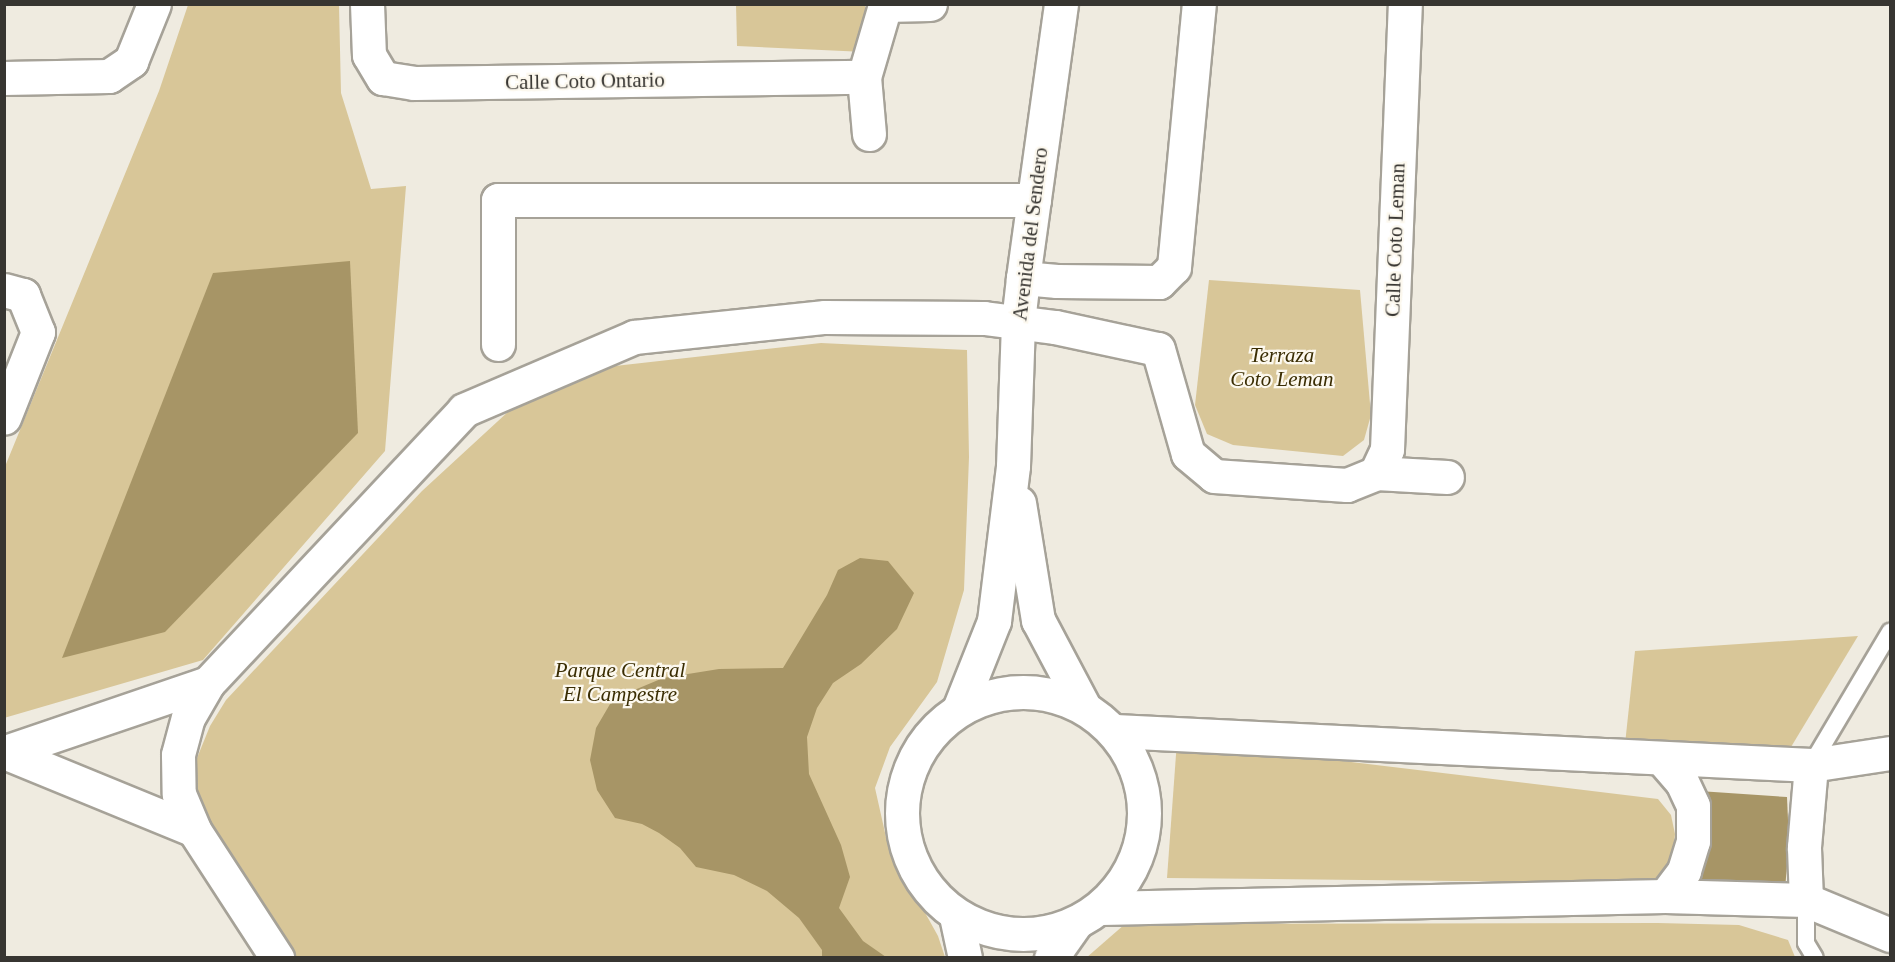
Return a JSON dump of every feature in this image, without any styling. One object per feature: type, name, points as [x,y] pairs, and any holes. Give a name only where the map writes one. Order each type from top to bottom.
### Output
[{"type":"street","points":[[4,78],[109,76],[131,60],[154,4]]},
{"type":"street","name":"Calle Coto Ontario","points":[[367,4],[369,55],[383,78],[414,83],[864,77]]},
{"type":"street","points":[[869,134],[864,77],[885,5],[930,4]]},
{"type":"street","name":"Avenida del Sendero","points":[[958,709],[994,621],[1013,466],[1018,322],[1061,4]]},
{"type":"street","points":[[1023,278],[1057,281],[1159,282],[1174,267],[1199,4]]},
{"type":"street","name":"Calle Coto Leman","points":[[1376,473],[1387,449],[1405,4]]},
{"type":"street","points":[[498,344],[498,200],[1034,200]]},
{"type":"street","points":[[4,290],[23,295],[38,332],[4,418]]},
{"type":"street","points":[[277,957],[194,830],[179,794],[178,755],[188,717],[208,683],[464,411],[634,337],[825,317],[984,318],[1055,327],[1158,349],[1188,454],[1214,476],[1347,485],[1376,473],[1448,477]]},
{"type":"street","name":"Avenida del Sendero","points":[[1013,466],[1038,620],[1084,707]]},
{"type":"street","points":[[5,752],[208,683]]},
{"type":"street","points":[[1051,957],[1088,916],[1127,879],[1143,842],[1146,803],[1136,765],[1114,731],[1084,707],[1021,691],[958,709],[927,736],[907,772],[900,812],[906,853],[925,889],[956,916],[1014,936],[1088,916],[1665,896],[1806,900],[1890,935]]},
{"type":"street","points":[[1114,731],[1811,765],[1890,753]]},
{"type":"street","points":[[5,752],[194,830]]},
{"type":"street","points":[[1662,759],[1682,783],[1693,806],[1693,841],[1684,871],[1665,896]]},
{"type":"street","points":[[1806,900],[1804,847],[1811,765]]},
{"type":"street","points":[[956,916],[965,957]]},
{"type":"lane","points":[[1811,765],[1890,632]]},
{"type":"lane","points":[[1806,900],[1806,943],[1815,957]]},
{"type":"green space","points":[[188,5],[339,5],[341,93],[371,189],[406,186],[385,451],[203,660],[4,718],[4,469],[159,91]]},
{"type":"green space","points":[[736,5],[865,5],[865,52],[737,46]]},
{"type":"green space","name":"Terraza Coto Leman","points":[[1209,280],[1360,290],[1371,415],[1364,440],[1343,456],[1233,445],[1207,434],[1195,405]]},
{"type":"green space","name":"Parque Central El Campestre","points":[[821,343],[967,350],[969,457],[964,590],[937,682],[890,747],[875,788],[888,846],[938,936],[945,957],[296,957],[205,828],[197,789],[197,758],[210,726],[226,700],[422,491],[511,409],[606,367]]},
{"type":"green space","points":[[1858,636],[1788,752],[1625,744],[1635,651]]},
{"type":"green space","points":[[1177,741],[1658,799],[1671,815],[1675,834],[1673,856],[1661,879],[1643,883],[1167,878]]},
{"type":"green space","points":[[1658,923],[1739,925],[1788,940],[1795,957],[1086,958],[1125,924]]},
{"type":"shaded area","points":[[350,261],[358,433],[165,632],[62,658],[213,273]]},
{"type":"shaded area","points":[[860,558],[888,561],[914,593],[897,629],[861,664],[833,683],[817,708],[807,737],[809,774],[841,845],[850,877],[839,908],[863,941],[886,957],[822,957],[822,950],[799,918],[767,891],[734,875],[696,867],[680,848],[659,833],[642,824],[615,818],[597,790],[590,760],[596,728],[613,699],[663,678],[719,669],[783,668],[827,595],[838,570]]},
{"type":"shaded area","points":[[1699,791],[1787,797],[1789,843],[1785,889],[1694,884]]}]
